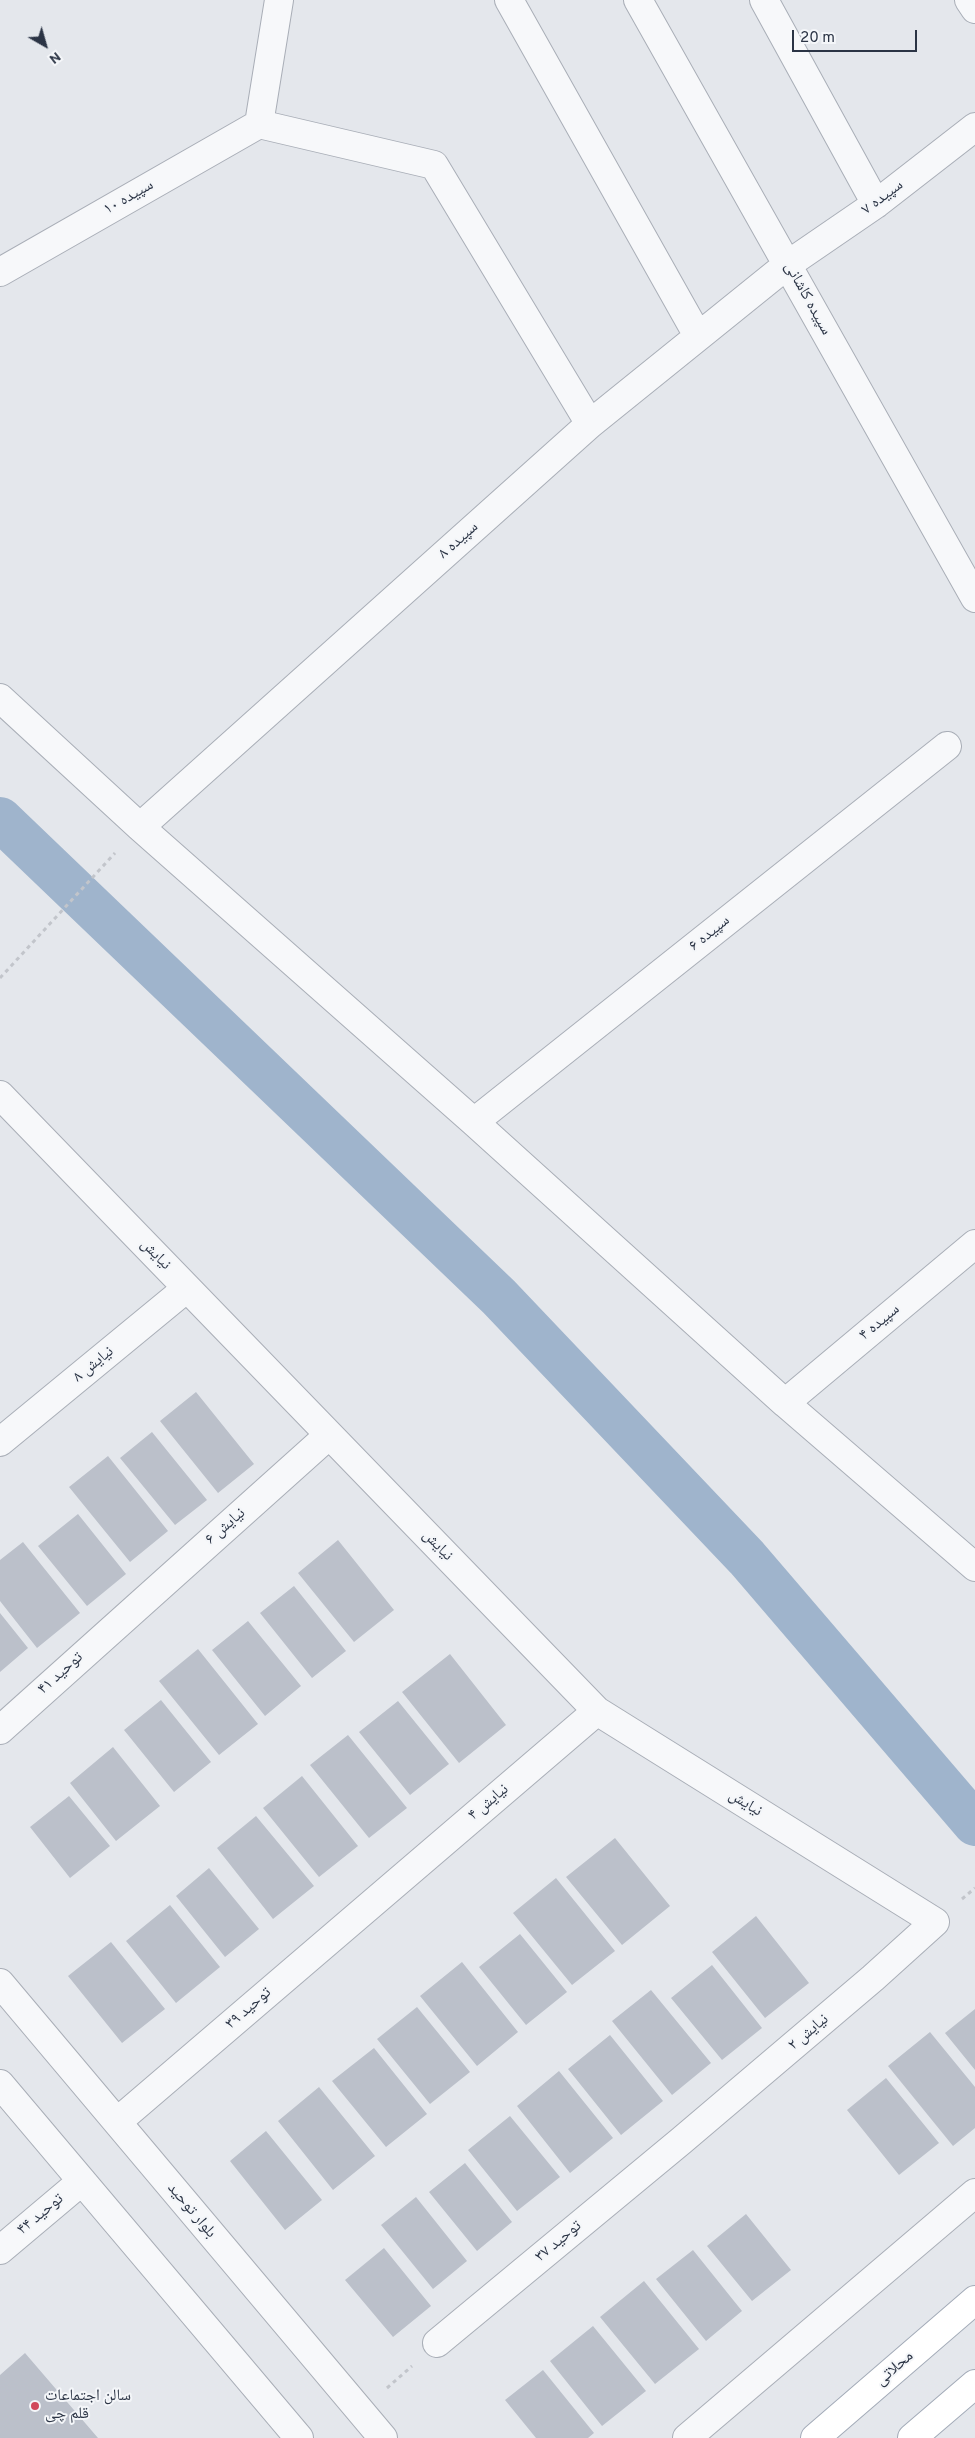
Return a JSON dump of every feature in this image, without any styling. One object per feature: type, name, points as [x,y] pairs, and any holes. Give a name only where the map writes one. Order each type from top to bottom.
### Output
[{"type":"main road","name":"محلاتی","points":[[815,2438],[975,2300]]},
{"type":"main road","points":[[912,2438],[975,2384]]},
{"type":"street","points":[[279,0],[259,124],[434,165],[590,424]]},
{"type":"street","points":[[509,0],[698,336]]},
{"type":"street","name":"سپیده کاشانی","points":[[638,0],[975,598]]},
{"type":"street","points":[[764,0],[876,204]]},
{"type":"street","points":[[969,0],[975,10]]},
{"type":"street","name":"سپیده ۱۰","points":[[0,272],[259,124]]},
{"type":"street","name":"سپیده ۷","points":[[787,265],[876,204],[975,127]]},
{"type":"street","name":"سپیده ۸","points":[[140,827],[590,424],[787,265]]},
{"type":"street","points":[[0,698],[140,827],[474,1122],[785,1403],[975,1566]]},
{"type":"street","name":"سپیده ۶","points":[[474,1122],[947,746]]},
{"type":"street","name":"نیایش","points":[[0,1095],[597,1711],[935,1922]]},
{"type":"street","name":"سپیده ۴","points":[[785,1403],[975,1244]]},
{"type":"street","name":"نیایش ۸","points":[[0,1442],[187,1288]]},
{"type":"street","name":"نیایش ۶","points":[[123,1618],[329,1435]]},
{"type":"street","name":"توحید ۴۱","points":[[0,1730],[123,1618]]},
{"type":"street","name":"نیایش ۴","points":[[381,1895],[597,1711]]},
{"type":"street","name":"توحید ۳۹","points":[[117,2122],[381,1895]]},
{"type":"street","name":"نیایش ۲","points":[[681,2141],[873,1978],[935,1922]]},
{"type":"street","name":"بلوار توحید","points":[[0,1983],[383,2438]]},
{"type":"street","points":[[0,2084],[299,2438]]},
{"type":"street","name":"توحید ۳۷","points":[[436,2344],[681,2141]]},
{"type":"street","name":"توحید ۴۴","points":[[0,2250],[82,2181]]},
{"type":"street","points":[[687,2438],[975,2193]]},
{"type":"path","points":[[0,978],[140,827]]},
{"type":"path","points":[[361,2412],[436,2344]]},
{"type":"building","points":[[196,1392],[254,1464],[218,1493],[160,1421]]},
{"type":"building","points":[[152,1432],[207,1500],[175,1525],[120,1458]]},
{"type":"building","points":[[108,1456],[168,1531],[130,1562],[69,1487]]},
{"type":"building","points":[[78,1514],[126,1574],[87,1606],[38,1546]]},
{"type":"building","points":[[338,1540],[394,1610],[354,1642],[298,1573]]},
{"type":"building","points":[[23,1542],[80,1613],[37,1648],[0,1601],[0,1560]]},
{"type":"building","points":[[294,1586],[346,1651],[312,1678],[260,1613]]},
{"type":"building","points":[[0,1613],[28,1648],[0,1672]]},
{"type":"building","points":[[248,1621],[301,1686],[265,1716],[212,1650]]},
{"type":"building","points":[[198,1649],[258,1724],[219,1755],[159,1681]]},
{"type":"building","points":[[450,1654],[506,1725],[459,1763],[402,1692]]},
{"type":"building","points":[[161,1700],[211,1762],[174,1792],[124,1730]]},
{"type":"building","points":[[398,1701],[449,1764],[410,1795],[359,1732]]},
{"type":"building","points":[[348,1735],[407,1808],[369,1838],[310,1765]]},
{"type":"building","points":[[113,1747],[160,1806],[116,1841],[70,1783]]},
{"type":"building","points":[[302,1776],[358,1846],[319,1877],[263,1808]]},
{"type":"building","points":[[69,1796],[110,1846],[70,1878],[30,1827]]},
{"type":"building","points":[[256,1816],[314,1886],[273,1919],[217,1848]]},
{"type":"building","points":[[615,1838],[670,1906],[622,1945],[566,1877]]},
{"type":"building","points":[[209,1868],[259,1929],[225,1957],[176,1896]]},
{"type":"building","points":[[556,1878],[615,1951],[572,1985],[513,1913]]},
{"type":"building","points":[[170,1905],[220,1967],[176,2003],[126,1941]]},
{"type":"building","points":[[756,1916],[809,1983],[765,2018],[712,1952]]},
{"type":"building","points":[[520,1934],[567,1992],[526,2025],[479,1967]]},
{"type":"building","points":[[111,1942],[165,2009],[122,2043],[68,1976]]},
{"type":"building","points":[[462,1962],[518,2032],[477,2066],[420,1996]]},
{"type":"building","points":[[712,1965],[762,2028],[722,2060],[671,1998]]},
{"type":"building","points":[[651,1990],[711,2063],[672,2095],[612,2021]]},
{"type":"building","points":[[417,2007],[470,2072],[430,2104],[377,2039]]},
{"type":"building","points":[[975,2009],[975,2070],[945,2033]]},
{"type":"building","points":[[930,2032],[975,2087],[975,2128],[953,2146],[888,2066]]},
{"type":"building","points":[[610,2035],[663,2101],[621,2135],[568,2069]]},
{"type":"building","points":[[374,2048],[427,2114],[386,2147],[332,2081]]},
{"type":"building","points":[[559,2071],[613,2138],[570,2173],[517,2106]]},
{"type":"building","points":[[886,2078],[939,2143],[899,2175],[847,2110]]},
{"type":"building","points":[[319,2087],[375,2156],[333,2190],[278,2121]]},
{"type":"building","points":[[510,2116],[560,2177],[517,2211],[468,2150]]},
{"type":"building","points":[[266,2131],[322,2200],[285,2230],[230,2161]]},
{"type":"building","points":[[465,2163],[512,2222],[477,2251],[429,2192]]},
{"type":"building","points":[[416,2197],[467,2261],[433,2289],[381,2225]]},
{"type":"building","points":[[746,2214],[791,2270],[752,2301],[707,2246]]},
{"type":"building","points":[[384,2248],[431,2306],[393,2337],[345,2280]]},
{"type":"building","points":[[693,2250],[742,2311],[706,2341],[656,2279]]},
{"type":"building","points":[[644,2281],[699,2349],[655,2384],[600,2317]]},
{"type":"building","points":[[593,2326],[646,2391],[602,2426],[550,2361]]},
{"type":"building","name":"سالن اجتماعات قلم چی","points":[[25,2353],[98,2438],[0,2438],[0,2375]]},
{"type":"building","points":[[543,2370],[594,2433],[588,2438],[536,2438],[505,2400]]},
{"type":"waterway","points":[[0,819],[499,1297],[747,1558],[975,1824]]},
{"type":"place","name":"سالن اجتماعات قلم چی","points":[[35,2406]]}]
